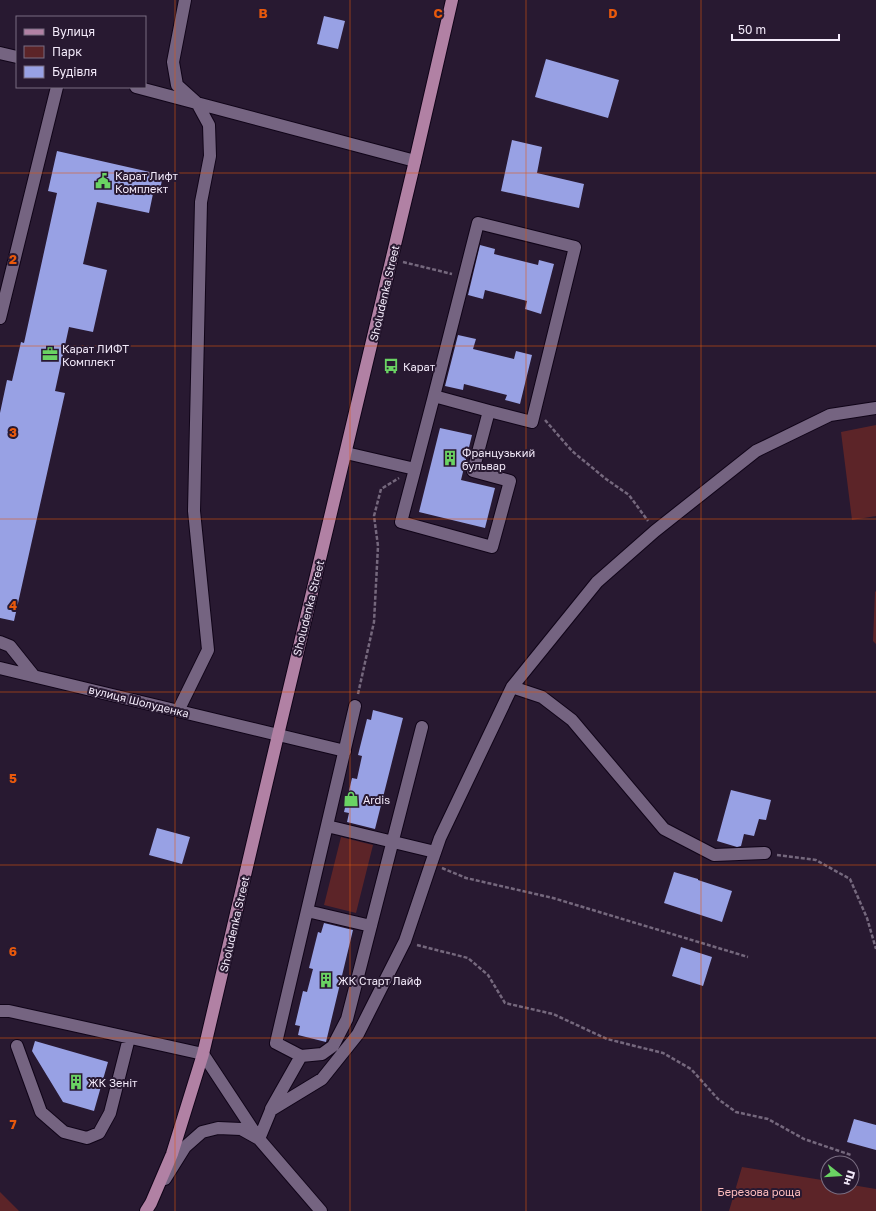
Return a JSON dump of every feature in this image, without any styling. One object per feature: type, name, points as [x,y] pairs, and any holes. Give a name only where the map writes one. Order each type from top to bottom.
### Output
[{"type":"main road","name":"Sholudenka Street","points":[[148,1207],[172,1154],[203,1054],[415,162],[452,0]]},
{"type":"street","points":[[178,711],[208,650],[194,511],[201,202],[210,156],[209,125],[197,103],[177,85],[173,62],[185,0]]},
{"type":"street","points":[[0,53],[16,57]]},
{"type":"street","points":[[0,318],[57,88]]},
{"type":"street","points":[[140,88],[415,162]]},
{"type":"street","points":[[434,396],[532,422],[575,248],[478,224],[401,522],[492,547],[510,481],[473,471],[489,411]]},
{"type":"street","points":[[270,1110],[322,1079],[358,1034],[405,941],[440,838],[512,688],[597,582],[655,531],[756,451],[830,415],[876,408]]},
{"type":"street","points":[[346,453],[415,469]]},
{"type":"street","points":[[0,642],[10,646],[34,676]]},
{"type":"street","name":"вулиця Шолуденка","points":[[0,668],[345,751]]},
{"type":"street","points":[[512,688],[542,697],[572,720],[664,829],[714,855],[765,854]]},
{"type":"street","points":[[355,706],[276,1043],[300,1056],[322,1054],[333,1046],[347,1019],[422,727]]},
{"type":"street","points":[[327,826],[435,852]]},
{"type":"street","points":[[307,911],[371,926]]},
{"type":"street","points":[[0,1011],[9,1011],[203,1054],[259,1139],[321,1211]]},
{"type":"street","points":[[17,1046],[41,1112],[64,1132],[87,1138],[99,1133],[110,1113],[129,1038]]},
{"type":"street","points":[[259,1139],[270,1110],[300,1056]]},
{"type":"street","points":[[148,1207],[185,1147],[202,1132],[218,1128],[241,1129],[259,1139]]},
{"type":"path","points":[[392,259],[464,277]]},
{"type":"path","points":[[536,409],[572,451],[606,479],[629,495],[655,531]]},
{"type":"path","points":[[355,706],[374,622],[378,546],[374,516],[381,489],[415,469]]},
{"type":"path","points":[[765,854],[816,860],[850,879],[867,918],[876,949]]},
{"type":"path","points":[[431,864],[466,878],[553,898],[748,957]]},
{"type":"path","points":[[405,941],[468,958],[488,975],[505,1003],[553,1014],[607,1039],[663,1053],[691,1069],[718,1099],[736,1112],[768,1119],[804,1139],[851,1155]]},
{"type":"green space","points":[[876,425],[876,516],[852,520],[841,432]]},
{"type":"green space","points":[[876,591],[876,644],[873,641]]},
{"type":"green space","points":[[341,837],[373,845],[356,913],[324,905]]},
{"type":"green space","name":"Березова роща","points":[[742,1167],[820,1180],[820,1195],[860,1195],[860,1186],[876,1189],[876,1211],[729,1211]]},
{"type":"green space","points":[[0,1192],[19,1211],[0,1211]]},
{"type":"building","points":[[324,16],[345,21],[338,49],[317,44]]},
{"type":"building","points":[[546,59],[619,80],[608,118],[535,97]]},
{"type":"building","points":[[512,140],[542,147],[537,173],[584,184],[579,208],[501,191]]},
{"type":"building","points":[[57,151],[163,175],[160,190],[154,189],[149,213],[97,202],[83,264],[107,270],[93,332],[69,327],[55,391],[65,393],[14,621],[0,618],[0,413],[7,380],[12,381],[21,342],[24,343],[57,193],[48,191]]},
{"type":"building","points":[[480,245],[495,249],[494,254],[538,265],[539,260],[554,264],[541,314],[525,309],[527,301],[485,290],[483,299],[468,295]]},
{"type":"building","points":[[458,335],[476,339],[473,349],[514,359],[516,351],[532,355],[520,404],[505,400],[507,395],[464,384],[463,390],[445,386]]},
{"type":"building","name":"Французький бульвар","points":[[440,428],[472,435],[461,480],[495,488],[485,528],[419,512]]},
{"type":"building","points":[[373,710],[403,718],[375,829],[347,822],[349,813],[344,812],[352,778],[357,779],[362,756],[358,755],[367,719],[371,720]]},
{"type":"building","points":[[731,790],[771,800],[766,820],[759,819],[754,836],[744,834],[741,846],[737,847],[717,841]]},
{"type":"building","points":[[157,828],[190,837],[182,864],[149,855]]},
{"type":"building","points":[[674,872],[732,891],[722,922],[664,903]]},
{"type":"building","name":"ЖК Старт Лайф","points":[[324,923],[353,930],[326,1042],[298,1035],[300,1026],[295,1025],[303,991],[307,992],[313,969],[309,968],[318,932],[321,933]]},
{"type":"building","points":[[681,947],[712,957],[703,986],[672,976]]},
{"type":"building","name":"ЖК Зеніт","points":[[35,1041],[108,1062],[94,1111],[63,1102],[32,1051]]},
{"type":"building","points":[[854,1119],[876,1125],[876,1150],[847,1142]]},
{"type":"place","name":"Карат Лифт Комплект","points":[[103,181]]},
{"type":"place","name":"Карат ЛИФТ Комплект","points":[[50,354]]},
{"type":"place","name":"Карат","points":[[391,366]]},
{"type":"place","name":"Французький бульвар","points":[[450,458]]},
{"type":"place","name":"Ardis","points":[[351,799]]},
{"type":"place","name":"ЖК Старт Лайф","points":[[326,980]]},
{"type":"place","name":"ЖК Зеніт","points":[[76,1082]]}]
